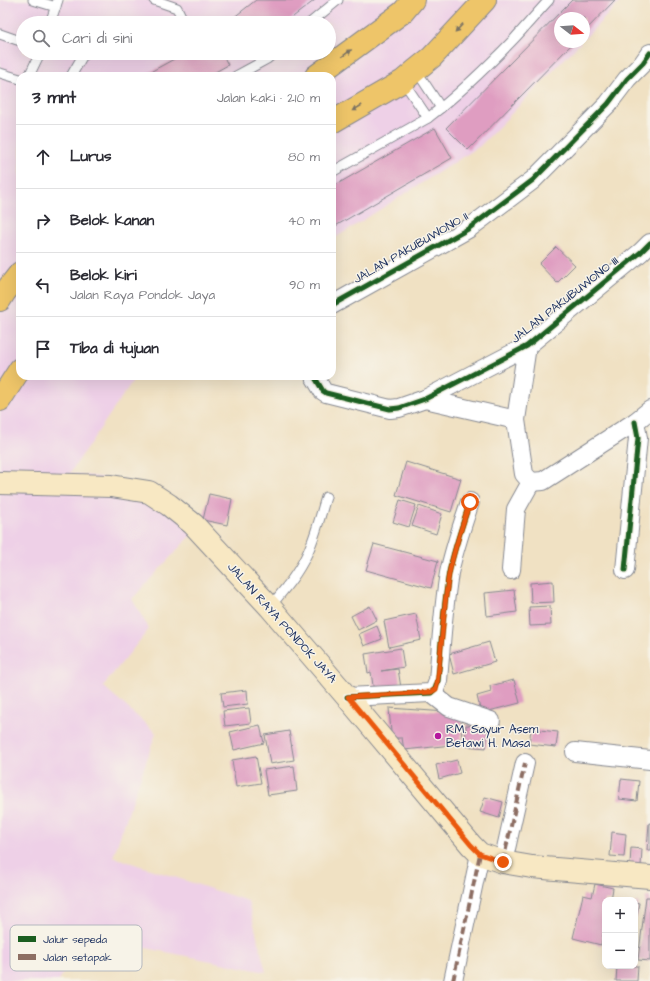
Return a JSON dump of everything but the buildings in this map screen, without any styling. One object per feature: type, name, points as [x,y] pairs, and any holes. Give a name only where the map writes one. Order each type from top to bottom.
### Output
[{"type":"main road","points":[[321,72],[403,12],[413,0]]},
{"type":"main road","points":[[336,120],[409,75],[432,57],[485,0]]},
{"type":"main road","points":[[0,300],[16,278]]},
{"type":"main road","points":[[0,400],[16,375]]},
{"type":"main road","name":"JALAN RAYA PONDOK JAYA","points":[[2,483],[111,486],[149,492],[169,505],[193,524],[270,607],[480,854],[503,862],[532,867],[650,877]]},
{"type":"street","name":"JALAN PAKUBUWONO II","points":[[336,302],[468,229],[533,180],[608,104],[627,79],[650,53]]},
{"type":"street","name":"JALAN PAKUBUWONO III","points":[[425,399],[527,346],[650,243]]},
{"type":"street","name":"JALAN PAKUBUWONO III","points":[[527,346],[516,420],[524,474],[531,482]]},
{"type":"street","points":[[316,380],[326,394],[390,409],[395,410],[425,399],[516,420]]},
{"type":"street","points":[[511,570],[516,509],[531,482],[543,482],[635,422],[650,410]]},
{"type":"street","points":[[625,570],[638,438],[635,422]]},
{"type":"street","points":[[348,697],[431,692],[436,689],[450,573],[456,546],[470,502]]},
{"type":"street","points":[[431,692],[449,707],[491,721]]},
{"type":"street","points":[[575,752],[650,760]]},
{"type":"street","points":[[503,862],[525,763]]},
{"type":"street","points":[[453,981],[480,854]]},
{"type":"lane","points":[[33,0],[57,4],[53,16]]},
{"type":"lane","points":[[154,0],[177,8],[181,16]]},
{"type":"lane","points":[[319,16],[338,0]]},
{"type":"lane","points":[[336,170],[428,118],[441,108],[503,50],[549,0]]},
{"type":"lane","points":[[0,34],[16,40]]},
{"type":"lane","points":[[31,72],[37,60]]},
{"type":"lane","points":[[73,72],[80,60]]},
{"type":"lane","points":[[243,72],[264,60]]},
{"type":"lane","points":[[0,73],[16,78]]},
{"type":"lane","points":[[409,75],[441,108]]},
{"type":"lane","points":[[409,75],[428,118]]},
{"type":"lane","points":[[270,607],[293,578],[306,556],[326,497]]},
{"type":"shaded area","points":[[0,0],[622,0],[590,33],[590,12],[554,12],[554,48],[575,48],[480,146],[336,237],[336,72],[16,72],[16,380],[133,380],[70,473],[128,481],[202,523],[132,599],[149,629],[103,686],[156,733],[113,857],[248,901],[266,972],[142,947],[142,925],[10,925],[10,971],[64,971],[59,981],[0,981]]},
{"type":"marked path","points":[[503,862],[525,763]]},
{"type":"marked path","points":[[453,981],[480,854]]},
{"type":"cycle path","points":[[336,303],[468,229],[533,180],[608,104],[627,79],[643,63],[650,53]]},
{"type":"cycle path","points":[[316,380],[323,391],[326,393],[390,409],[399,408],[425,399],[527,346],[650,243]]},
{"type":"cycle path","points":[[625,570],[638,438],[635,422]]},
{"type":"cycle path","points":[[347,697],[431,693],[435,689],[438,681],[449,573],[470,502]]},
{"type":"place","name":"RM. Sayur Asem Betawi H. Masa","points":[[438,736]]},
{"type":"route","points":[[470,502],[456,546],[450,573],[446,595],[436,689],[431,692],[348,697],[471,845],[480,854],[503,862]]}]
